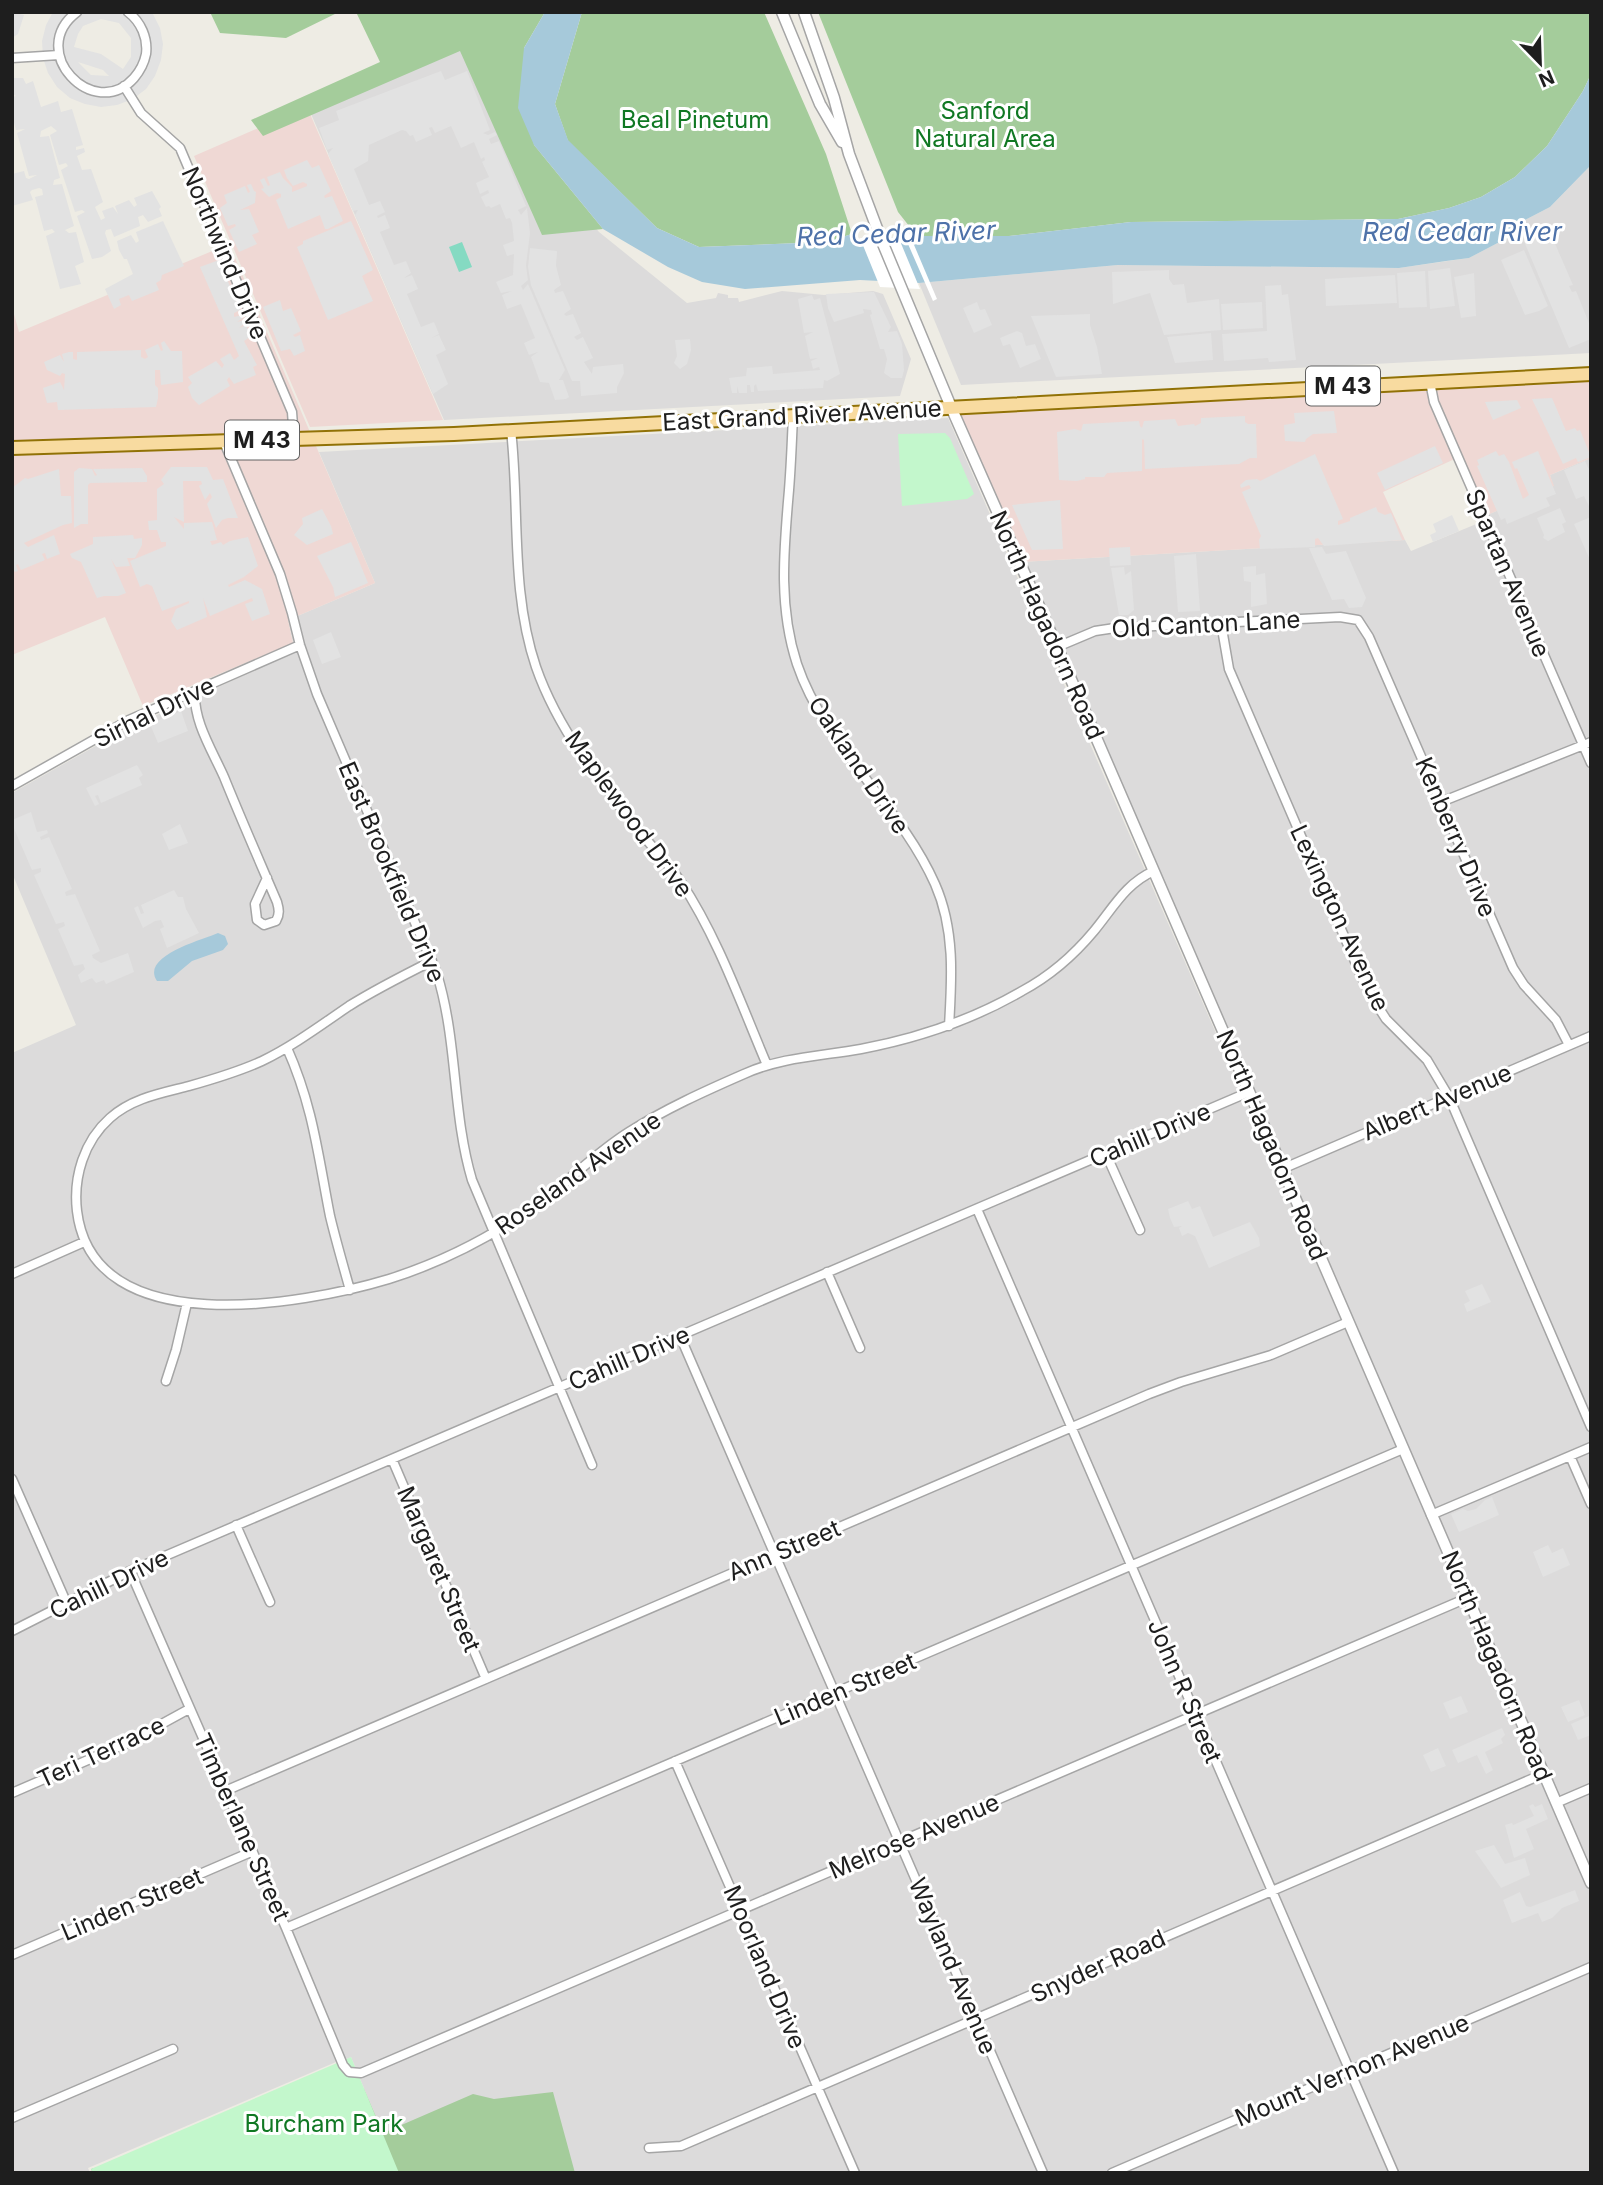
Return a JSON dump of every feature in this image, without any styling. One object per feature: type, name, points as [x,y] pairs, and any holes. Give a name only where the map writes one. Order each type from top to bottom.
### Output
[{"type":"main road","name":"East Grand River Avenue","points":[[12,448],[454,434],[1591,374]]},
{"type":"street","points":[[78,12],[63,28],[59,55],[64,69],[74,81],[87,89],[102,92],[124,86],[140,71],[146,56],[142,29],[128,12]]},
{"type":"street","points":[[782,12],[820,104],[849,155]]},
{"type":"street","points":[[804,12],[834,98],[849,155]]},
{"type":"street","points":[[12,58],[59,55]]},
{"type":"street","name":"Northwind Drive","points":[[124,86],[137,108],[180,148],[292,412],[294,439]]},
{"type":"street","name":"North Hagadorn Road","points":[[849,155],[951,407],[1591,1884]]},
{"type":"street","name":"Spartan Avenue","points":[[1430,382],[1434,402],[1587,744],[1591,763]]},
{"type":"street","name":"Oakland Drive","points":[[793,415],[783,564],[785,610],[791,643],[806,687],[826,723],[920,855],[936,886],[947,921],[951,947],[950,1026]]},
{"type":"street","name":"Maplewood Drive","points":[[511,430],[518,571],[527,634],[537,668],[567,732],[586,763],[680,880],[695,905],[714,941],[767,1065]]},
{"type":"street","name":"East Brookfield Drive","points":[[224,442],[280,574],[317,694],[432,961],[449,1023],[464,1150],[477,1196],[592,1465]]},
{"type":"street","name":"Old Canton Lane","points":[[1057,647],[1095,631],[1115,628],[1340,617],[1358,620]]},
{"type":"street","name":"Kenberry Drive","points":[[1358,620],[1369,637],[1513,968],[1524,985],[1552,1014],[1569,1045]]},
{"type":"street","name":"Lexington Avenue","points":[[1221,623],[1233,677],[1363,980],[1374,1002],[1387,1019],[1427,1060],[1449,1097],[1591,1427]]},
{"type":"street","name":"Sirhal Drive","points":[[12,786],[129,720],[300,645]]},
{"type":"street","points":[[195,691],[194,701],[201,726],[267,878],[279,912],[276,921],[264,925],[257,920],[254,909],[267,878]]},
{"type":"street","points":[[1441,802],[1587,744]]},
{"type":"street","name":"Roseland Avenue","points":[[84,1242],[100,1264],[118,1279],[141,1292],[187,1303],[279,1301],[350,1290],[393,1278],[444,1258],[492,1233],[548,1196],[628,1133],[748,1072],[767,1065],[896,1042],[950,1026],[1019,993],[1059,967],[1093,933],[1127,889],[1140,877],[1154,871]]},
{"type":"street","points":[[12,1275],[84,1242],[78,1223],[76,1181],[82,1160],[94,1137],[109,1118],[128,1105],[147,1097],[235,1072],[287,1048],[385,984],[432,961]]},
{"type":"street","name":"Albert Avenue","points":[[1282,1168],[1591,1036]]},
{"type":"street","points":[[287,1048],[305,1091],[314,1123],[331,1217],[350,1290]]},
{"type":"street","name":"Cahill Drive","points":[[12,1631],[130,1571],[1250,1092]]},
{"type":"street","points":[[1106,1154],[1140,1230]]},
{"type":"street","name":"John R Street","points":[[977,1209],[1394,2173]]},
{"type":"street","points":[[827,1272],[860,1348]]},
{"type":"street","points":[[166,1381],[187,1303]]},
{"type":"street","name":"Ann Street","points":[[225,1791],[1070,1427],[1181,1381],[1271,1355],[1348,1322]]},
{"type":"street","name":"Wayland Avenue","points":[[680,1336],[1043,2173]]},
{"type":"street","points":[[1432,1515],[1591,1447]]},
{"type":"street","name":"Linden Street","points":[[286,1928],[1403,1449]]},
{"type":"street","points":[[1570,1456],[1591,1504]]},
{"type":"street","name":"Margaret Street","points":[[392,1459],[486,1679]]},
{"type":"street","points":[[12,1479],[67,1604]]},
{"type":"street","points":[[236,1525],[270,1602]]},
{"type":"street","name":"Timberlane Street","points":[[130,1571],[343,2065],[349,2072],[360,2073]]},
{"type":"street","name":"Melrose Avenue","points":[[360,2073],[1467,1598]]},
{"type":"street","name":"Teri Terrace","points":[[12,1793],[127,1743],[189,1709]]},
{"type":"street","name":"Moorland Drive","points":[[675,1761],[855,2173]]},
{"type":"street","name":"Snyder Road","points":[[649,2148],[681,2146],[1543,1774]]},
{"type":"street","points":[[1556,1803],[1591,1788]]},
{"type":"street","name":"Linden Street","points":[[12,1955],[251,1852]]},
{"type":"street","name":"Mount Vernon Avenue","points":[[1112,2173],[1591,1967]]},
{"type":"street","points":[[12,2118],[173,2049]]},
{"type":"shaded area","points":[[12,12],[24,15],[18,34],[12,38]]},
{"type":"shaded area","points":[[53,12],[152,12],[160,28],[163,44],[155,76],[146,89],[133,99],[117,105],[101,107],[70,98],[57,87],[43,58],[42,41]],"holes":[[[101,19],[119,23],[131,38],[131,57],[123,69],[101,54],[74,47],[83,26]],[[78,62],[103,70],[109,76],[91,75]]]},
{"type":"shaded area","points":[[513,20],[543,167],[599,232],[687,303],[716,298],[718,293],[728,295],[728,298],[738,298],[739,302],[782,291],[824,295],[873,291],[883,294],[911,359],[900,396],[444,420],[308,107]]},
{"type":"shaded area","points":[[441,71],[445,80],[467,71],[490,130],[483,133],[488,135],[495,132],[497,135],[489,139],[491,144],[499,141],[526,206],[518,210],[521,215],[527,208],[530,233],[526,265],[528,280],[521,286],[523,290],[528,284],[565,370],[559,380],[563,380],[569,397],[566,399],[555,400],[549,383],[540,382],[531,357],[538,352],[529,355],[524,343],[535,338],[521,304],[507,309],[502,295],[512,291],[501,293],[496,282],[513,275],[514,254],[507,256],[503,245],[514,241],[512,223],[510,218],[506,219],[500,204],[486,207],[481,197],[489,193],[488,190],[480,194],[476,183],[489,177],[482,162],[484,157],[481,159],[474,142],[461,148],[451,126],[435,133],[432,127],[429,128],[432,135],[416,142],[413,135],[410,136],[402,130],[369,145],[368,161],[354,169],[369,205],[380,201],[385,212],[377,216],[378,218],[385,215],[390,228],[380,232],[394,265],[406,261],[411,273],[404,278],[412,275],[418,289],[407,294],[421,327],[434,322],[439,334],[431,338],[439,335],[446,350],[436,355],[448,384],[433,394],[355,215],[358,210],[353,211],[328,154],[333,148],[327,150],[319,128],[339,120],[336,111]]},
{"type":"shaded area","points":[[12,78],[23,78],[26,84],[33,81],[41,107],[58,101],[61,112],[72,109],[83,145],[76,147],[76,150],[84,148],[85,152],[77,156],[82,170],[91,169],[103,202],[95,207],[101,220],[105,218],[102,211],[113,207],[118,214],[115,206],[129,200],[134,207],[137,205],[134,198],[152,191],[161,207],[159,209],[162,216],[148,222],[143,215],[138,217],[140,226],[114,237],[111,229],[106,230],[111,251],[92,259],[77,216],[85,212],[75,212],[61,170],[68,166],[66,163],[59,165],[50,135],[57,131],[51,126],[41,131],[40,137],[49,136],[60,178],[54,180],[53,185],[62,184],[74,226],[65,230],[69,233],[76,232],[84,262],[75,266],[81,284],[60,289],[46,236],[55,232],[52,229],[44,231],[35,197],[43,195],[42,189],[30,192],[33,200],[12,206],[12,174],[24,171],[29,179],[37,175],[29,176],[17,133],[25,129],[16,130],[12,116],[12,97],[16,96],[12,93]]},
{"type":"shaded area","points":[[307,107],[443,420],[310,427],[194,156]]},
{"type":"shaded area","points":[[307,160],[312,168],[319,165],[331,191],[324,196],[332,196],[343,221],[328,229],[325,229],[320,215],[288,229],[276,200],[281,194],[269,197],[261,189],[264,188],[260,180],[264,178],[268,186],[267,177],[280,172],[292,187],[292,192],[307,186],[303,182],[293,186],[284,170]]},
{"type":"shaded area","points":[[1591,165],[1591,353],[961,385],[919,283],[1118,265],[1399,268],[1469,258],[1511,236],[1523,221],[1550,207]]},
{"type":"shaded area","points":[[251,184],[256,192],[255,203],[240,210],[249,209],[259,232],[252,235],[257,244],[239,252],[229,230],[236,226],[228,226],[220,208],[227,203],[224,195],[245,186],[248,193],[250,192],[247,185]]},
{"type":"shaded area","points":[[163,221],[184,266],[162,275],[161,280],[156,283],[159,290],[132,301],[129,295],[119,299],[121,305],[114,309],[105,289],[133,274],[127,259],[124,259],[119,250],[117,241],[131,235],[136,243],[139,241],[136,232]]},
{"type":"shaded area","points":[[351,221],[373,270],[362,276],[373,301],[328,320],[297,247],[303,244],[303,241]]},
{"type":"shaded area","points":[[1546,223],[1573,285],[1569,286],[1572,292],[1576,291],[1591,328],[1591,339],[1569,348],[1521,234]]},
{"type":"shaded area","points":[[229,244],[375,583],[288,620],[293,643],[143,706],[105,617],[12,655],[12,307],[19,332]]},
{"type":"shaded area","points":[[530,248],[557,251],[556,266],[561,285],[554,290],[555,293],[563,291],[571,309],[564,314],[573,314],[581,333],[574,337],[577,340],[583,337],[593,358],[584,362],[592,374],[593,367],[623,364],[624,373],[617,393],[581,396],[580,381],[572,381],[531,285],[528,267]]},
{"type":"shaded area","points":[[1524,250],[1548,306],[1525,315],[1501,260]]},
{"type":"shaded area","points":[[219,260],[240,310],[234,313],[234,317],[242,315],[243,318],[237,322],[244,320],[245,323],[239,328],[246,325],[251,336],[244,341],[257,365],[253,367],[256,375],[234,384],[229,377],[227,380],[230,386],[199,405],[192,398],[188,387],[192,383],[188,377],[216,361],[222,368],[224,365],[220,359],[230,353],[234,360],[239,356],[200,267]]},
{"type":"shaded area","points":[[1450,268],[1455,306],[1430,309],[1428,271]]},
{"type":"shaded area","points":[[1169,270],[1169,279],[1173,285],[1184,284],[1187,303],[1219,299],[1221,330],[1164,335],[1150,293],[1113,304],[1112,272]]},
{"type":"shaded area","points":[[1425,271],[1427,307],[1399,308],[1397,273]]},
{"type":"shaded area","points":[[1474,273],[1476,316],[1461,318],[1454,277]]},
{"type":"shaded area","points":[[1395,275],[1397,303],[1326,306],[1325,279]]},
{"type":"shaded area","points":[[1281,285],[1282,295],[1288,294],[1296,360],[1269,362],[1268,358],[1224,361],[1222,334],[1267,331],[1265,286]]},
{"type":"shaded area","points":[[874,292],[891,327],[888,332],[897,331],[902,344],[902,378],[891,378],[884,373],[887,359],[884,349],[880,349],[871,310],[863,309],[864,313],[834,322],[828,308],[826,294]]},
{"type":"shaded area","points":[[812,295],[814,300],[820,298],[840,374],[824,380],[823,388],[758,391],[756,384],[754,392],[751,392],[750,385],[747,385],[747,393],[739,393],[737,386],[737,393],[732,393],[729,378],[746,376],[747,368],[772,366],[773,374],[820,370],[819,367],[813,369],[811,361],[818,358],[810,359],[805,336],[813,332],[804,333],[798,299]]},
{"type":"shaded area","points":[[280,300],[283,311],[291,308],[301,331],[293,335],[300,335],[305,351],[294,356],[290,349],[281,351],[263,307]]},
{"type":"shaded area","points":[[977,302],[980,310],[985,309],[992,325],[974,333],[963,308]]},
{"type":"shaded area","points":[[1262,302],[1263,328],[1223,330],[1221,304]]},
{"type":"shaded area","points":[[1090,314],[1090,325],[1102,374],[1056,377],[1031,316]]},
{"type":"shaded area","points":[[1017,331],[1022,333],[1026,346],[1035,344],[1041,359],[1020,368],[1010,344],[1003,346],[1000,338]]},
{"type":"shaded area","points":[[1211,333],[1213,360],[1175,363],[1167,337]]},
{"type":"shaded area","points":[[690,339],[691,350],[687,364],[680,369],[674,363],[677,356],[675,340]]},
{"type":"shaded area","points":[[164,341],[171,351],[182,351],[183,382],[161,385],[160,370],[155,370],[155,385],[158,388],[156,407],[58,410],[57,402],[47,403],[43,388],[60,382],[64,390],[65,374],[60,376],[47,370],[44,362],[60,355],[64,362],[62,354],[69,352],[73,352],[73,359],[77,360],[77,352],[141,350],[141,357],[145,359],[148,357],[145,350],[158,344],[161,351],[161,343]]},
{"type":"shaded area","points":[[1591,376],[1591,458],[1550,475],[1554,486],[1485,516],[1459,457],[1383,492],[1405,540],[1021,562],[953,409]]},
{"type":"shaded area","points":[[1552,398],[1566,431],[1575,428],[1580,430],[1591,457],[1578,462],[1576,458],[1563,464],[1532,399]]},
{"type":"shaded area","points":[[1517,400],[1521,408],[1493,420],[1485,402]]},
{"type":"shaded area","points":[[1334,411],[1337,433],[1313,434],[1305,442],[1285,441],[1284,425],[1295,423],[1294,413]]},
{"type":"shaded area","points":[[1245,416],[1245,422],[1256,424],[1257,458],[1250,458],[1239,464],[1145,469],[1142,439],[1142,471],[1107,473],[1104,477],[1085,477],[1077,481],[1059,480],[1057,432],[1075,429],[1081,431],[1083,424],[1139,421],[1142,428],[1144,421],[1175,419],[1178,426],[1195,426],[1201,423],[1201,418]]},
{"type":"shaded area","points":[[948,418],[1591,1894],[1591,2173],[399,2173],[351,2057],[337,2063],[292,1955],[336,2062],[88,2168],[90,2173],[12,2173],[12,1053],[76,1025],[12,873],[12,793],[124,730],[295,652],[288,620],[375,583],[319,452]]},
{"type":"shaded area","points":[[1435,446],[1443,463],[1385,490],[1377,473]]},
{"type":"shaded area","points":[[1496,451],[1499,456],[1504,454],[1509,462],[1523,499],[1529,495],[1512,462],[1538,451],[1556,494],[1546,498],[1550,506],[1507,524],[1505,518],[1501,520],[1477,466],[1477,460]]},
{"type":"shaded area","points":[[1315,454],[1343,519],[1338,521],[1338,525],[1376,507],[1378,512],[1385,515],[1391,513],[1402,540],[1324,546],[1318,538],[1315,539],[1315,547],[1260,549],[1261,536],[1242,492],[1251,488],[1249,485],[1241,488],[1240,485],[1246,480],[1260,481]]},
{"type":"shaded area","points":[[1591,458],[1591,1879],[1021,562],[1405,540],[1411,551],[1486,520],[1485,516],[1553,486],[1550,475]]},
{"type":"shaded area","points":[[1585,461],[1591,474],[1589,506],[1584,496],[1576,499],[1564,470]]},
{"type":"shaded area","points":[[171,467],[207,467],[213,480],[223,479],[238,518],[222,520],[216,528],[207,504],[212,497],[210,493],[205,500],[199,486],[201,481],[183,481],[184,522],[174,517],[184,529],[184,523],[212,522],[217,540],[210,541],[212,545],[221,542],[223,545],[248,537],[258,566],[228,585],[229,587],[245,580],[262,589],[270,614],[252,621],[245,604],[253,601],[252,598],[210,616],[203,598],[207,617],[177,630],[171,621],[176,609],[189,601],[162,611],[152,586],[147,584],[140,587],[130,561],[166,546],[166,542],[161,542],[157,530],[149,530],[148,521],[157,520],[157,489],[164,484],[161,480]]},
{"type":"shaded area","points":[[79,468],[92,469],[95,476],[97,475],[93,469],[142,468],[147,482],[90,483],[88,524],[74,528],[74,472]]},
{"type":"shaded area","points":[[59,469],[61,496],[71,496],[72,523],[24,543],[28,547],[54,535],[60,554],[47,559],[45,553],[42,554],[45,560],[21,570],[18,564],[18,571],[15,572],[12,568],[12,553],[15,550],[12,548],[12,488],[25,478]]},
{"type":"shaded area","points":[[1060,500],[1063,549],[1032,550],[1012,505]]},
{"type":"shaded area","points":[[1560,508],[1566,522],[1562,524],[1565,532],[1548,541],[1543,538],[1537,518]]},
{"type":"shaded area","points":[[322,509],[333,534],[307,545],[294,535],[303,524],[302,518]]},
{"type":"shaded area","points":[[1452,515],[1459,531],[1433,542],[1430,535],[1436,532],[1433,524]]},
{"type":"shaded area","points":[[1591,517],[1591,562],[1574,524]]},
{"type":"shaded area","points":[[133,535],[134,539],[142,538],[142,545],[135,558],[127,558],[130,566],[116,567],[111,559],[126,593],[97,598],[81,562],[70,554],[93,544],[93,537]]},
{"type":"shaded area","points":[[351,542],[368,583],[335,597],[333,587],[317,556]]},
{"type":"shaded area","points":[[1130,547],[1131,565],[1110,566],[1109,548]]},
{"type":"shaded area","points":[[1322,547],[1326,554],[1346,551],[1366,598],[1362,607],[1349,608],[1344,599],[1332,600],[1309,548]]},
{"type":"shaded area","points":[[1196,554],[1200,611],[1178,612],[1174,556]]},
{"type":"shaded area","points":[[1256,566],[1256,575],[1265,573],[1267,604],[1251,607],[1251,582],[1244,581],[1243,567]]},
{"type":"shaded area","points":[[1124,567],[1125,575],[1131,571],[1134,610],[1128,615],[1119,615],[1111,568]]},
{"type":"shaded area","points":[[331,632],[341,657],[322,664],[313,640]]},
{"type":"shaded area","points":[[181,711],[188,731],[158,743],[150,724]]},
{"type":"shaded area","points":[[137,765],[143,775],[139,778],[142,785],[101,803],[98,795],[95,796],[99,804],[95,806],[86,788]]},
{"type":"shaded area","points":[[31,812],[37,832],[47,830],[48,833],[40,837],[41,840],[49,837],[72,889],[65,892],[66,896],[75,894],[100,951],[92,955],[93,958],[101,963],[128,953],[134,972],[106,984],[104,980],[96,983],[92,978],[81,983],[78,975],[85,969],[83,964],[74,966],[58,929],[65,926],[64,922],[56,924],[34,875],[41,872],[41,868],[32,870],[12,824],[12,820]]},
{"type":"shaded area","points":[[180,824],[188,843],[169,850],[162,834]]},
{"type":"shaded area","points":[[174,890],[178,897],[183,897],[186,909],[199,933],[167,948],[160,929],[164,927],[161,920],[143,928],[134,908],[138,906],[141,914],[144,913],[141,905]]},
{"type":"shaded area","points":[[1188,1201],[1192,1209],[1200,1206],[1213,1237],[1250,1222],[1259,1238],[1260,1246],[1209,1268],[1195,1236],[1188,1233],[1182,1236],[1179,1228],[1182,1226],[1174,1227],[1170,1218],[1168,1209]]},
{"type":"shaded area","points":[[1482,1284],[1491,1302],[1467,1312],[1464,1304],[1470,1301],[1465,1291]]},
{"type":"shaded area","points":[[1492,1497],[1499,1515],[1459,1532],[1451,1514],[1463,1509],[1476,1509]]},
{"type":"shaded area","points":[[1548,1545],[1552,1553],[1563,1548],[1570,1565],[1543,1577],[1533,1552]]},
{"type":"shaded area","points":[[1461,1696],[1468,1712],[1450,1719],[1443,1703]]},
{"type":"shaded area","points":[[1579,1700],[1585,1715],[1568,1722],[1561,1707]]},
{"type":"shaded area","points":[[1589,1716],[1591,1735],[1578,1740],[1571,1724]]},
{"type":"shaded area","points":[[1502,1728],[1505,1735],[1501,1739],[1503,1743],[1485,1752],[1493,1770],[1486,1774],[1477,1755],[1458,1763],[1452,1750]]},
{"type":"shaded area","points":[[1438,1748],[1446,1766],[1431,1772],[1423,1755]]},
{"type":"shaded area","points":[[1533,1804],[1535,1807],[1542,1804],[1548,1819],[1526,1829],[1534,1849],[1514,1858],[1505,1825],[1513,1825],[1534,1816],[1529,1806]]},
{"type":"shaded area","points":[[1494,1845],[1505,1864],[1525,1858],[1530,1875],[1501,1888],[1475,1851]]},
{"type":"shaded area","points":[[1575,1890],[1579,1901],[1562,1908],[1552,1918],[1542,1922],[1538,1913],[1512,1923],[1503,1900],[1520,1892],[1526,1906],[1530,1907]]},
{"type":"green space","points":[[210,12],[339,12],[286,38],[220,33]]},
{"type":"green space","points":[[356,12],[545,12],[524,48],[534,145],[603,229],[542,235],[460,51],[263,136],[251,120],[380,62]]},
{"type":"green space","name":"Beal Pinetum","points":[[582,12],[764,12],[826,154],[852,234],[826,242],[699,247],[657,228],[568,141],[555,104]]},
{"type":"green space","name":"Sanford Natural Area","points":[[818,12],[1591,12],[1591,74],[1547,146],[1515,177],[1481,197],[1449,208],[1398,219],[1131,222],[1009,236],[917,236],[898,212]]},
{"type":"green space","points":[[462,242],[472,267],[459,272],[449,247]]},
{"type":"green space","points":[[945,433],[950,438],[974,494],[967,499],[902,506],[898,434]]},
{"type":"green space","name":"Burcham Park","points":[[351,2057],[399,2173],[93,2173],[91,2169]]},
{"type":"green space","points":[[364,2089],[383,2133],[473,2094],[494,2099],[553,2092],[575,2173],[93,2173],[91,2169]]},
{"type":"water","name":"Red Cedar River","points":[[545,12],[582,12],[555,104],[568,140],[657,228],[699,247],[826,242],[852,234],[859,240],[917,236],[1009,236],[1131,222],[1398,219],[1449,208],[1481,197],[1515,177],[1547,146],[1591,74],[1591,165],[1550,207],[1523,221],[1511,236],[1469,258],[1399,268],[1118,265],[919,283],[860,280],[745,289],[702,282],[668,267],[603,229],[534,145],[518,108],[524,48]]},
{"type":"water","points":[[218,933],[225,936],[228,944],[223,950],[192,961],[168,981],[157,981],[154,972],[157,964],[165,957],[175,950]]},
{"type":"pier","points":[[906,226],[937,299],[933,301],[901,228]]},
{"type":"pier","points":[[860,238],[900,241],[920,289],[880,287]]}]
